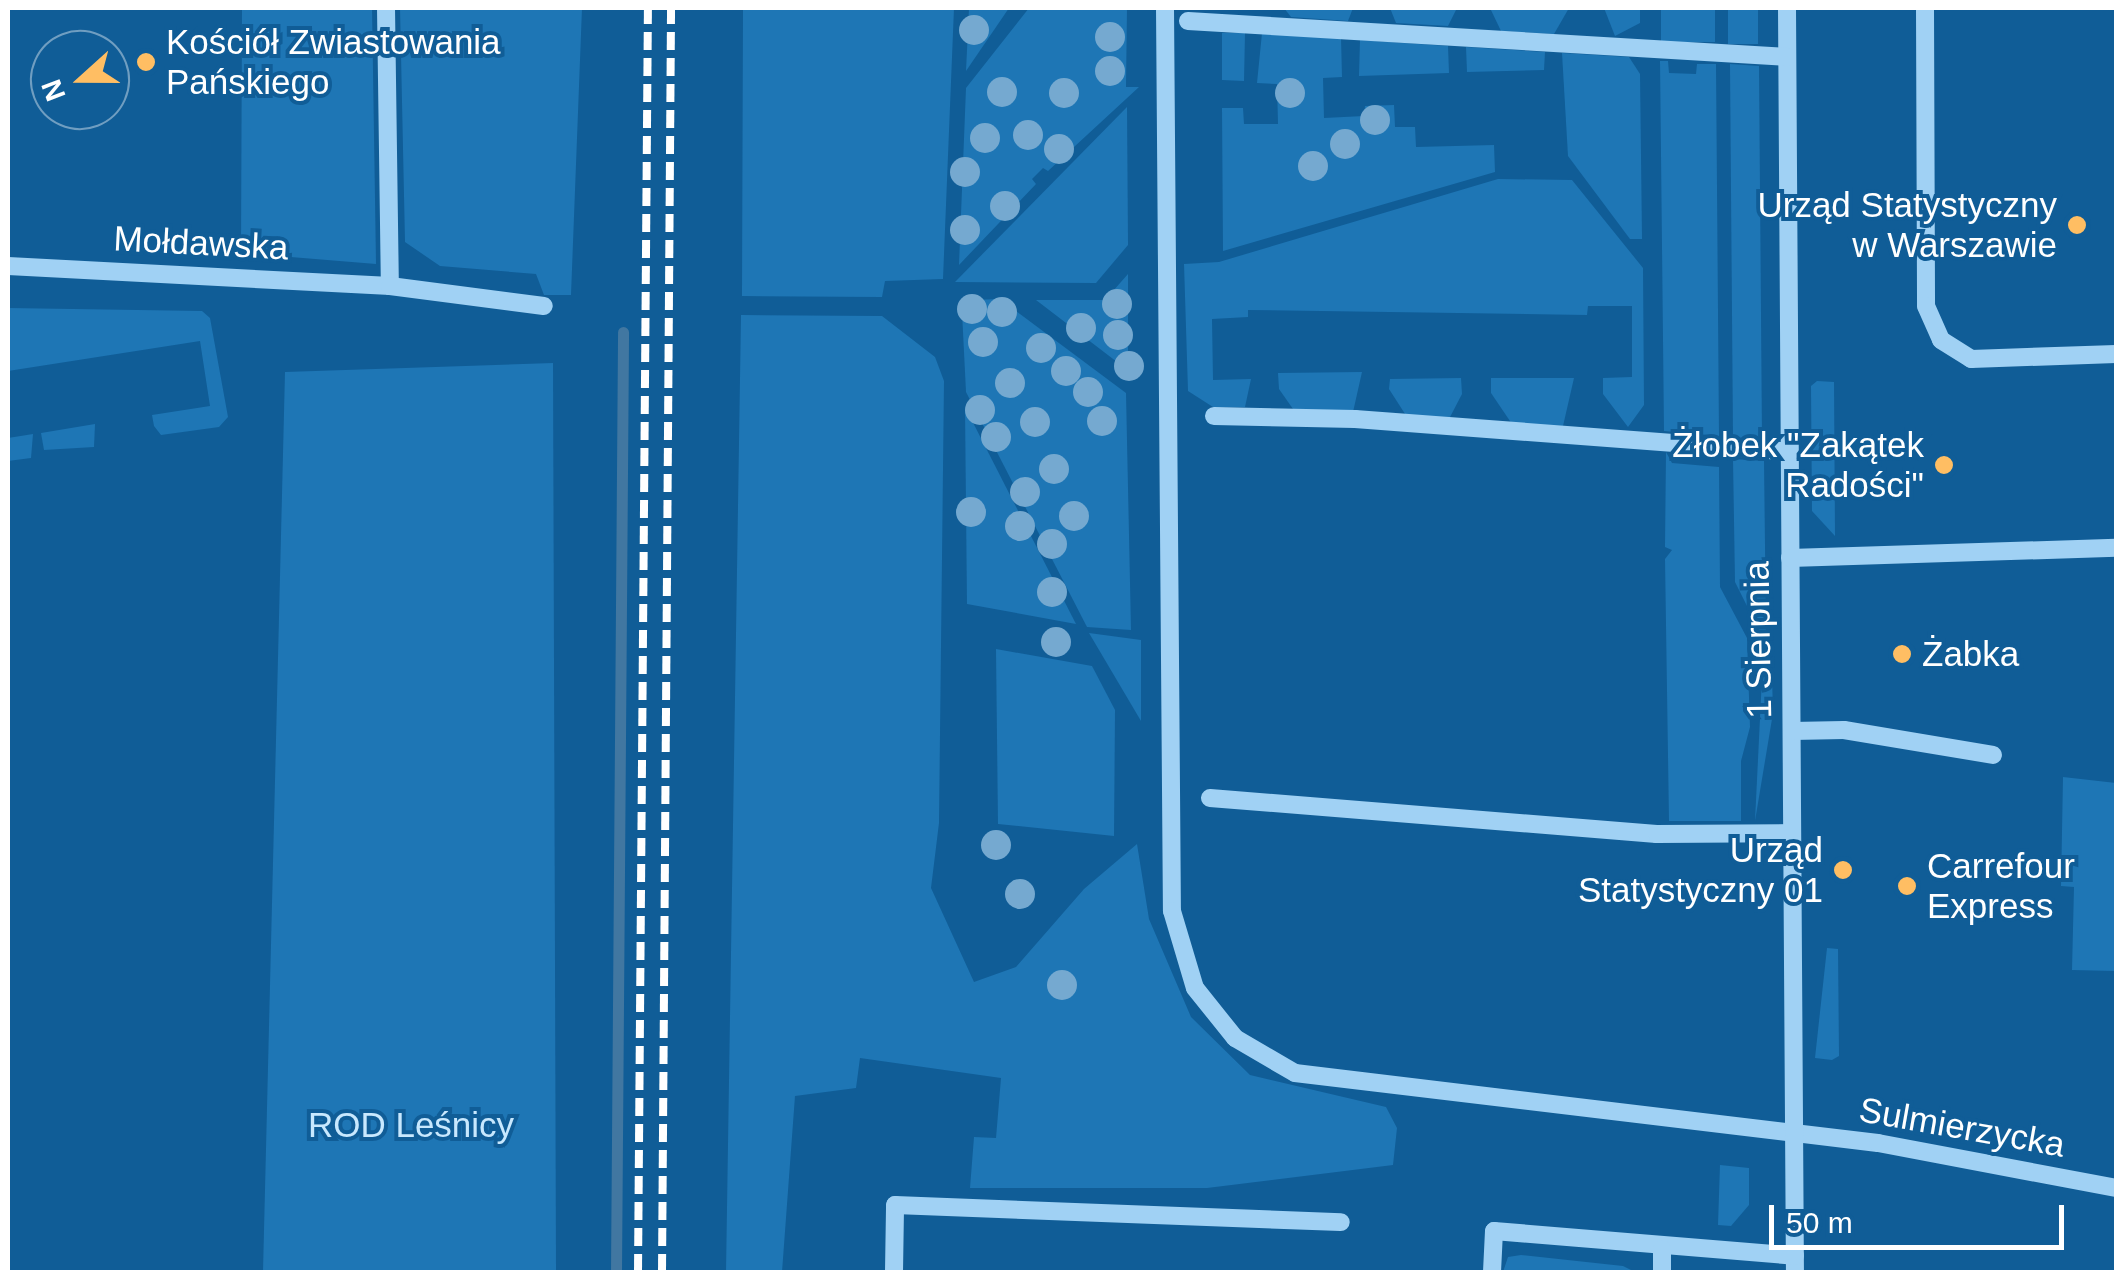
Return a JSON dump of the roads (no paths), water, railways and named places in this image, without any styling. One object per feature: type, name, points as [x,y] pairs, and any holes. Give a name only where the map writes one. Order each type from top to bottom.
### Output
[{"type":"street","points":[[386,8],[390,286]]},
{"type":"street","name":"Sulmierzycka","points":[[1166,8],[1172,911],[1195,988],[1235,1038],[1295,1073],[1878,1143],[2116,1188]]},
{"type":"street","name":"1 Sierpnia","points":[[1787,8],[1795,1264]]},
{"type":"street","points":[[1924,8],[1926,306],[1941,340],[1971,360],[2116,354]]},
{"type":"street","points":[[1188,21],[1787,57]]},
{"type":"street","name":"Mołdawska","points":[[8,266],[390,286],[544,306]]},
{"type":"street","points":[[1214,416],[1355,419],[1789,452]]},
{"type":"street","points":[[1790,558],[2116,548]]},
{"type":"street","points":[[1792,731],[1844,730],[1993,755]]},
{"type":"street","points":[[1210,798],[1657,834],[1792,833]]},
{"type":"street","points":[[894,1272],[895,1205],[1340,1222]]},
{"type":"street","points":[[1492,1272],[1494,1231],[1795,1264]]},
{"type":"street","points":[[1662,1248],[1662,1272]]},
{"type":"waterway","points":[[616,1272],[623,332]]},
{"type":"railway","points":[[638,1272],[648,8]]},
{"type":"railway","points":[[662,1272],[671,8]]},
{"type":"place","name":"Kościół Zwiastowania Pańskiego","points":[[146,62]]},
{"type":"place","name":"Urząd Statystyczny w Warszawie","points":[[2077,225]]},
{"type":"place","name":"Żłobek \"Zakątek Radości\"","points":[[1944,465]]},
{"type":"place","name":"Żabka","points":[[1902,654]]},
{"type":"place","name":"Urząd Statystyczny 01","points":[[1843,870]]},
{"type":"place","name":"Carrefour Express","points":[[1907,886]]},
{"type":"park label","name":"ROD Leśnicy","points":[[411,1125]]}]
